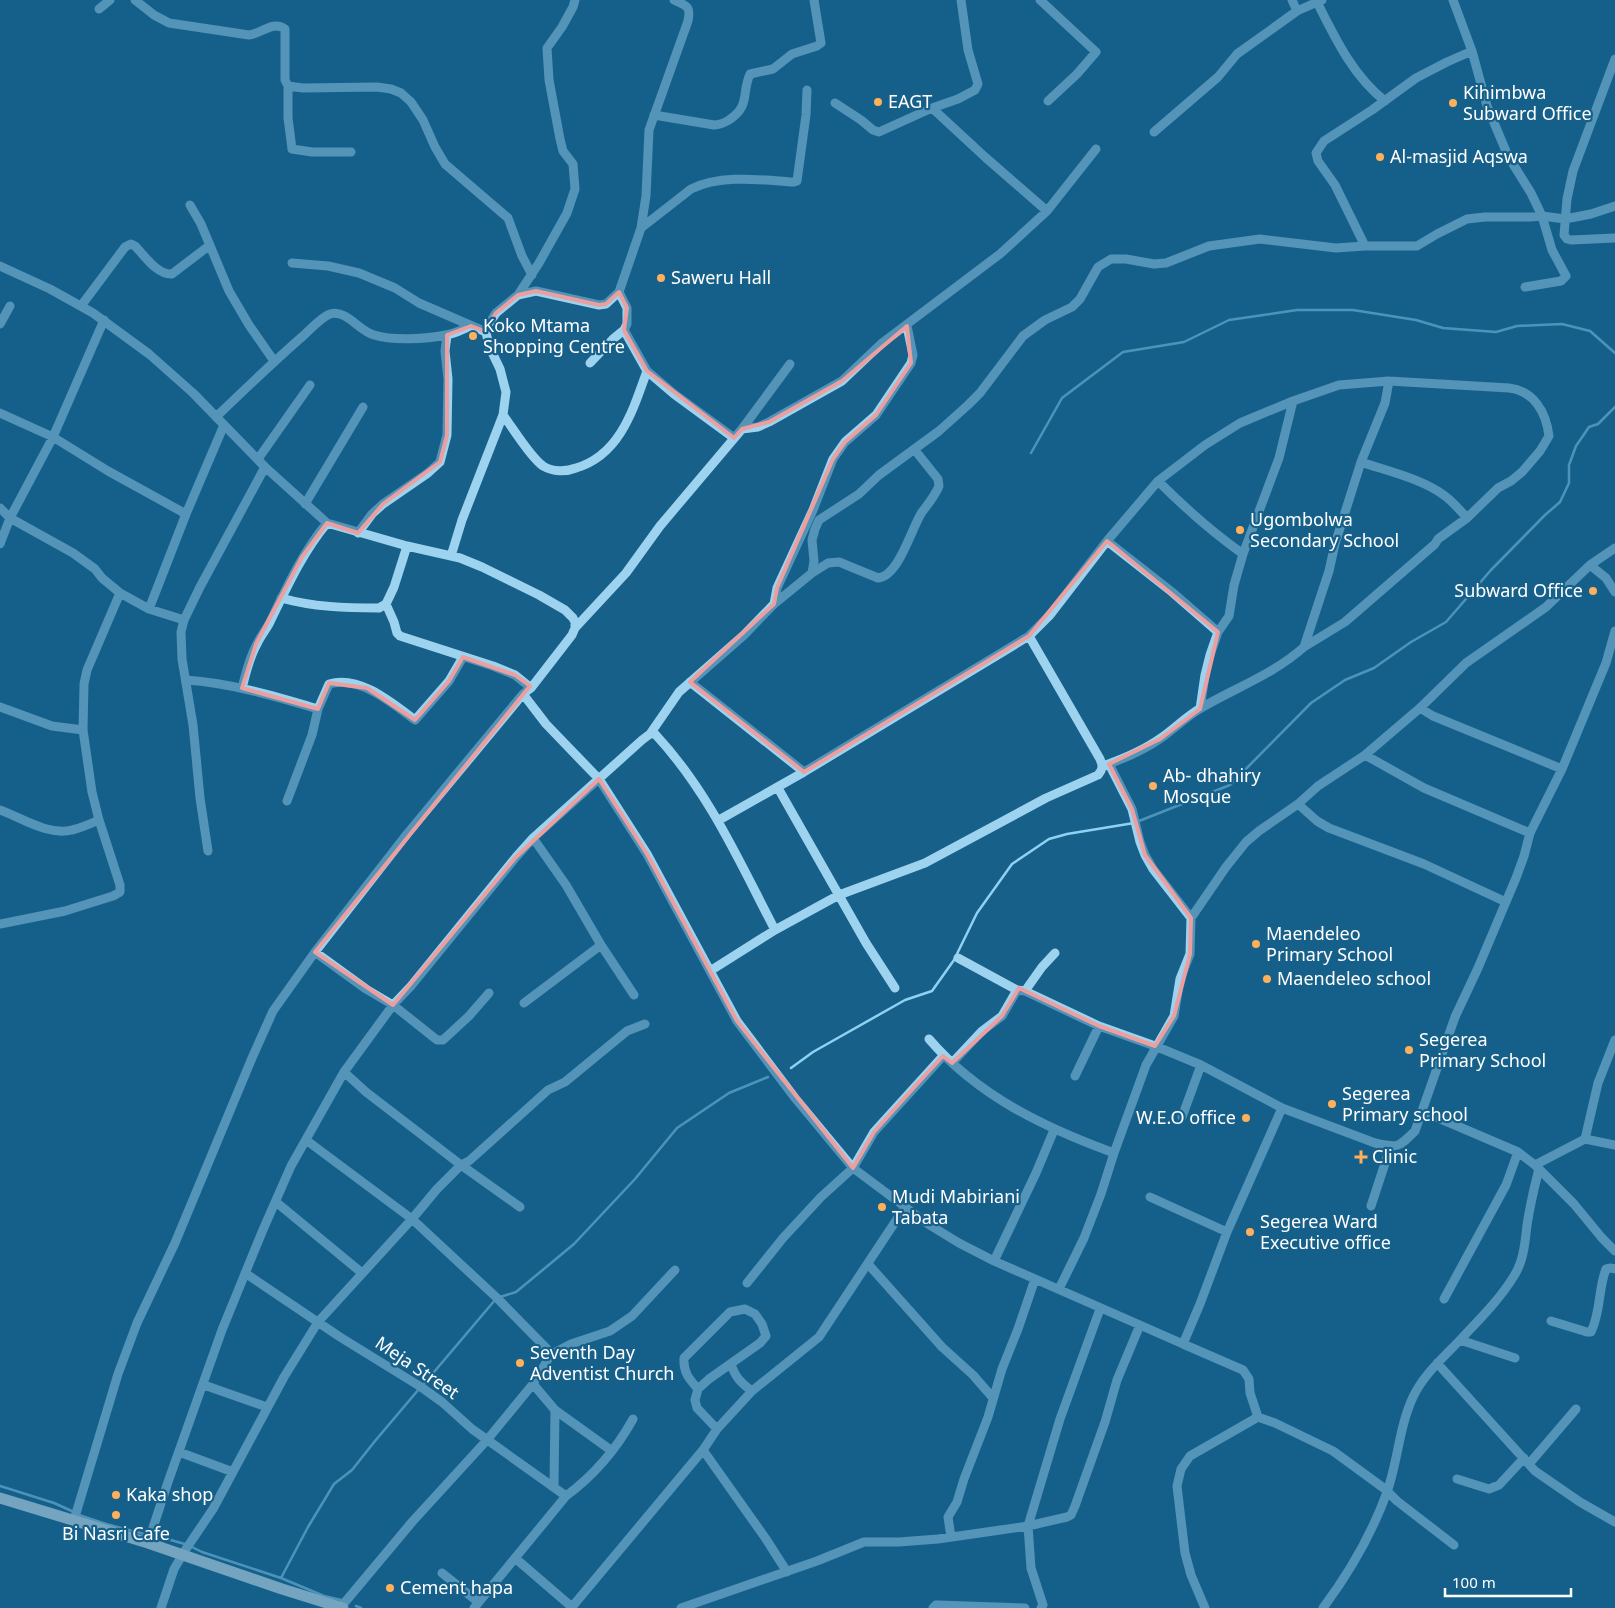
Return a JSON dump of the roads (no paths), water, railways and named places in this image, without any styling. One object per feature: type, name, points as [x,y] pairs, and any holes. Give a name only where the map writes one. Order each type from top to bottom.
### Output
[{"type":"main road","points":[[0,1498],[148,1543],[342,1608]]},
{"type":"street","points":[[98,9],[110,0]]},
{"type":"street","points":[[451,556],[462,520],[503,415],[506,392],[500,369],[489,346],[486,332],[496,313],[518,295],[532,275],[567,213],[575,189],[573,164],[563,151],[560,139],[549,80],[547,48],[562,27],[575,0]]},
{"type":"street","points":[[518,295],[536,291],[606,304],[619,292],[641,228],[648,169],[647,144],[649,130],[690,12],[687,6],[674,0]]},
{"type":"street","points":[[654,115],[714,125],[724,123],[738,114],[742,107],[750,74],[774,69],[792,54],[821,43],[814,0]]},
{"type":"street","points":[[835,103],[873,130],[879,132],[975,90],[978,86],[968,50],[961,0]]},
{"type":"street","points":[[1040,0],[1096,51],[1077,74],[1048,101]]},
{"type":"street","points":[[1292,0],[1297,11]]},
{"type":"street","points":[[1453,0],[1472,51],[1487,106],[1508,156],[1531,193],[1542,216],[1552,250],[1566,276],[1561,281],[1525,287]]},
{"type":"street","points":[[139,1],[154,15],[169,23],[249,35],[257,34],[274,26],[281,26],[284,29],[285,80],[288,86],[292,149],[312,152],[351,152]]},
{"type":"street","points":[[1154,132],[1218,77],[1238,54],[1297,11],[1319,1],[1332,31],[1357,73],[1371,90],[1385,101]]},
{"type":"street","points":[[1365,246],[1334,185],[1318,161],[1316,154],[1324,141],[1416,78],[1472,51]]},
{"type":"street","points":[[1615,59],[1573,171],[1564,235],[1566,239],[1615,238]]},
{"type":"street","points":[[288,86],[303,88],[377,88],[391,89],[401,93],[411,102],[423,120],[434,147],[445,164],[508,218],[522,256],[532,275]]},
{"type":"street","points":[[641,228],[691,189],[700,185],[746,179],[797,181],[806,115],[807,90]]},
{"type":"street","points":[[932,108],[1047,211]]},
{"type":"street","points":[[742,429],[758,427],[769,422],[842,381],[882,343],[1000,254],[1047,211],[1096,149]]},
{"type":"street","points":[[190,205],[201,224],[229,291],[249,325],[274,361]]},
{"type":"street","points":[[812,573],[814,561],[812,540],[819,520],[859,494],[879,474],[939,431],[968,406],[1028,330],[1072,307],[1080,298],[1098,267],[1111,259],[1126,259],[1154,264],[1166,263],[1217,244],[1260,239],[1336,248],[1417,246],[1467,219],[1485,217],[1530,218],[1542,216],[1565,219],[1591,214],[1615,206]]},
{"type":"street","points":[[81,306],[125,247],[131,244],[160,272],[166,275],[172,274],[210,245]]},
{"type":"street","points":[[292,263],[328,266],[359,273],[395,288],[419,303],[486,332]]},
{"type":"street","points":[[0,266],[50,289],[81,306],[104,320],[156,360],[194,393],[265,467],[327,523],[358,533],[451,556],[482,567],[565,610],[573,618],[575,628]]},
{"type":"street","points":[[590,363],[624,330],[627,324],[627,308],[619,292]]},
{"type":"street","points":[[0,324],[10,306]]},
{"type":"street","points":[[216,417],[274,361],[318,322],[330,314],[341,314],[372,335],[404,338],[447,335],[471,326]]},
{"type":"street","points":[[0,544],[10,518],[53,437],[104,320]]},
{"type":"street","points":[[774,604],[776,590],[813,510],[833,459],[845,442],[876,415],[911,363],[913,355],[907,326]]},
{"type":"street","points":[[624,330],[647,371],[674,394],[734,438]]},
{"type":"street","points":[[358,533],[372,514],[440,462],[447,435],[448,379],[445,351],[447,335]]},
{"type":"street","points":[[74,1520],[118,1374],[142,1312],[175,1243],[270,1018],[279,1002],[407,834],[523,694],[531,688],[572,635],[575,628],[626,573],[660,526],[742,429],[790,364]]},
{"type":"street","points":[[503,415],[534,457],[543,466],[553,470],[570,470],[586,466],[602,456],[619,439],[632,413],[647,371]]},
{"type":"street","points":[[1304,648],[1329,571],[1334,544],[1361,462],[1385,403],[1389,381]]},
{"type":"street","points":[[710,971],[775,930],[840,895],[925,863],[1046,798],[1098,775],[1106,765],[1136,753],[1160,739],[1200,709],[1296,655],[1345,622],[1407,570],[1438,539],[1466,518],[1498,488],[1522,472],[1549,436],[1548,425],[1539,405],[1534,398],[1518,389],[1486,385],[1389,381],[1338,385],[1293,401],[1240,424],[1205,445],[1158,482],[1107,540],[1050,614],[1029,636],[778,788],[719,820]]},
{"type":"street","points":[[258,459],[310,385]]},
{"type":"street","points":[[1200,709],[1205,675],[1218,632],[1229,616],[1234,584],[1243,554],[1279,458],[1293,401]]},
{"type":"street","points":[[305,504],[363,407]]},
{"type":"street","points":[[0,413],[53,437],[186,514]]},
{"type":"street","points":[[149,609],[186,514],[224,425]]},
{"type":"street","points":[[148,1543],[222,1330],[262,1232],[291,1166],[344,1072],[393,1005],[411,986],[516,856],[533,838],[650,734],[679,692],[744,636],[774,604],[812,573],[828,563],[838,562],[878,578],[889,574],[899,559],[921,514],[939,486],[938,479],[914,450]]},
{"type":"street","points":[[1361,462],[1429,487],[1449,500],[1466,518]]},
{"type":"street","points":[[208,851],[200,798],[193,725],[180,640],[184,620],[217,554],[265,467]]},
{"type":"street","points":[[1158,482],[1221,538],[1243,554]]},
{"type":"street","points":[[0,508],[10,518],[73,553],[95,569],[102,578],[120,593],[149,609],[184,620]]},
{"type":"street","points":[[242,688],[256,644],[268,626],[311,542],[327,523]]},
{"type":"street","points":[[1107,540],[1218,632]]},
{"type":"street","points":[[281,598],[294,602],[339,608],[379,608],[386,604],[394,587],[407,546]]},
{"type":"street","points":[[1059,1289],[1084,1238],[1146,1065],[1155,1046],[1174,1016],[1180,979],[1190,954],[1191,918],[1226,867],[1246,842],[1259,831],[1298,804],[1318,786],[1366,755],[1420,708],[1466,663],[1546,607],[1590,565],[1615,548]]},
{"type":"street","points":[[1590,565],[1606,578],[1615,592]]},
{"type":"street","points":[[0,924],[65,911],[120,892],[120,885],[92,792],[83,730],[84,684],[87,670],[120,593]]},
{"type":"street","points":[[386,604],[397,634],[400,636],[493,666],[515,675],[531,688]]},
{"type":"street","points":[[958,958],[1099,1026],[1155,1046],[1201,1066],[1282,1108],[1374,1143],[1389,1146],[1401,1145],[1415,1132],[1454,1017],[1478,968],[1506,902],[1524,856],[1530,833],[1562,770],[1606,663],[1615,631]]},
{"type":"street","points":[[1029,636],[1132,809],[1137,833],[1145,855],[1153,869],[1191,918]]},
{"type":"street","points":[[287,801],[312,736],[318,709],[329,684],[346,684],[373,690],[415,720],[449,681],[463,657]]},
{"type":"street","points":[[186,680],[211,682],[242,688],[318,709]]},
{"type":"street","points":[[690,682],[804,772]]},
{"type":"street","points":[[523,694],[546,724],[599,779],[647,854],[737,1021],[755,1047],[853,1168],[959,1243],[1100,1309],[1243,1370],[1249,1379],[1250,1393],[1258,1417]]},
{"type":"street","points":[[0,707],[52,726],[83,730]]},
{"type":"street","points":[[1420,708],[1433,716],[1562,770]]},
{"type":"street","points":[[650,734],[656,734],[689,773],[719,820],[775,930]]},
{"type":"street","points":[[1366,755],[1424,788],[1530,833]]},
{"type":"street","points":[[778,788],[866,942],[896,988]]},
{"type":"street","points":[[1298,804],[1317,821],[1330,828],[1424,864],[1506,902]]},
{"type":"street","points":[[0,810],[58,831],[72,830],[99,820]]},
{"type":"street","points":[[533,838],[566,884],[600,945],[634,995]]},
{"type":"street","points":[[524,1003],[600,945]]},
{"type":"street","points":[[316,952],[366,989],[393,1005],[432,1038],[441,1041],[469,1016],[489,993]]},
{"type":"street","points":[[952,1063],[982,1031],[1002,1016],[1021,990],[1056,953]]},
{"type":"street","points":[[160,1608],[174,1570],[182,1555],[214,1510],[267,1407],[318,1322],[437,1189],[461,1165],[469,1161],[548,1090],[565,1082],[627,1031],[645,1024]]},
{"type":"street","points":[[1075,1076],[1099,1026]]},
{"type":"street","points":[[928,1040],[943,1056],[993,1097],[1054,1130],[1114,1154]]},
{"type":"street","points":[[1585,1139],[1598,1083],[1615,1040]]},
{"type":"street","points":[[747,1283],[783,1238],[821,1197],[853,1168],[874,1132],[943,1056]]},
{"type":"street","points":[[1182,1117],[1201,1066]]},
{"type":"street","points":[[344,1072],[366,1092],[461,1165],[520,1207]]},
{"type":"street","points":[[1183,1344],[1200,1304],[1226,1232],[1282,1108]]},
{"type":"street","points":[[1422,1111],[1518,1152],[1537,1167],[1574,1204],[1615,1251]]},
{"type":"street","points":[[994,1261],[1036,1173],[1054,1130]]},
{"type":"street","points":[[1537,1167],[1585,1139],[1615,1144]]},
{"type":"street","points":[[306,1140],[412,1219],[547,1348],[550,1355]]},
{"type":"street","points":[[1371,1206],[1389,1146]]},
{"type":"street","points":[[1444,1299],[1506,1185],[1518,1152]]},
{"type":"street","points":[[1323,1608],[1349,1570],[1366,1540],[1387,1491],[1406,1417],[1421,1384],[1437,1363],[1491,1306],[1515,1275],[1524,1250],[1537,1167]]},
{"type":"street","points":[[1150,1197],[1226,1232]]},
{"type":"street","points":[[276,1202],[362,1273]]},
{"type":"street","points":[[515,1558],[573,1607],[703,1450],[717,1429],[752,1391],[819,1336],[905,1206]]},
{"type":"street","points":[[868,1264],[942,1347],[973,1375],[993,1398]]},
{"type":"street","points":[[1551,1321],[1591,1332],[1606,1269],[1615,1269]]},
{"type":"street","points":[[342,1608],[412,1522],[487,1440],[533,1384],[550,1355],[571,1344],[610,1331],[632,1316],[675,1270]]},
{"type":"street","name":"Meja Street","points":[[246,1273],[340,1337],[421,1387],[487,1440],[554,1485],[566,1496]]},
{"type":"street","points":[[951,1537],[948,1515],[957,1502],[1035,1279]]},
{"type":"street","points":[[698,1389],[688,1379],[683,1368],[684,1358],[730,1312],[745,1309],[755,1314],[762,1324],[766,1336],[760,1343],[698,1389],[695,1400],[697,1408],[717,1429]]},
{"type":"street","points":[[1041,1608],[1043,1605],[1031,1568],[1028,1526],[1060,1419],[1100,1309]]},
{"type":"street","points":[[681,1608],[787,1572],[864,1542],[899,1542],[951,1537],[1028,1526],[1067,1518],[1071,1515],[1105,1422],[1117,1380],[1140,1325]]},
{"type":"street","points":[[1460,1340],[1515,1358]]},
{"type":"street","points":[[1437,1363],[1535,1471],[1580,1502],[1615,1522]]},
{"type":"street","points":[[731,1364],[735,1375],[752,1391]]},
{"type":"street","points":[[533,1384],[555,1410],[612,1451]]},
{"type":"street","points":[[204,1385],[267,1407]]},
{"type":"street","points":[[1457,1479],[1489,1489],[1499,1485],[1526,1461],[1576,1409]]},
{"type":"street","points":[[554,1485],[555,1410]]},
{"type":"street","points":[[1205,1608],[1191,1575],[1185,1553],[1177,1486],[1181,1470],[1190,1456],[1258,1417],[1275,1423],[1333,1451],[1387,1491],[1397,1501],[1454,1545]]},
{"type":"street","points":[[442,1573],[476,1605],[566,1496],[582,1483],[612,1451],[633,1419]]},
{"type":"street","points":[[703,1450],[787,1572]]},
{"type":"street","points":[[179,1452],[233,1472]]},
{"type":"street","points":[[933,1608],[936,1605],[1025,1608]]},
{"type":"waterway","points":[[1031,453],[1062,398],[1123,352],[1184,342],[1229,320],[1297,310],[1353,310],[1416,320],[1443,328],[1496,332],[1517,326],[1562,324],[1590,331],[1615,353]]},
{"type":"waterway","points":[[791,1068],[813,1052],[905,1000],[932,991],[954,960],[977,913],[1012,864],[1049,839],[1067,834],[1134,823],[1230,785],[1311,703],[1345,680],[1374,668],[1411,642],[1446,622],[1491,570],[1560,502],[1569,483],[1569,465],[1576,446],[1589,427],[1598,424],[1615,407]]},
{"type":"waterway","points":[[500,1297],[516,1292],[574,1244],[635,1179],[677,1128],[729,1093],[768,1077]]},
{"type":"waterway","points":[[423,1385],[495,1300]]},
{"type":"waterway","points":[[281,1578],[308,1527],[334,1484],[352,1470],[419,1389]]},
{"type":"waterway","points":[[0,1486],[54,1503],[74,1512]]},
{"type":"waterway","points":[[79,1515],[148,1535]]},
{"type":"waterway","points":[[164,1538],[281,1578],[324,1596],[341,1600]]},
{"type":"waterway","points":[[356,1606],[361,1608]]},
{"type":"place","name":"EAGT","points":[[878,102]]},
{"type":"place","name":"Kihimbwa Subward Office","points":[[1453,103]]},
{"type":"place","name":"Al-masjid Aqswa","points":[[1380,157]]},
{"type":"place","name":"Saweru Hall","points":[[661,278]]},
{"type":"place","name":"Koko Mtama Shopping Centre","points":[[473,336]]},
{"type":"place","name":"Ugombolwa Secondary School","points":[[1240,530]]},
{"type":"place","name":"Subward Office","points":[[1593,591]]},
{"type":"place","name":"Ab- dhahiry Mosque","points":[[1153,786]]},
{"type":"place","name":"Maendeleo Primary School","points":[[1256,944]]},
{"type":"place","name":"Maendeleo school","points":[[1267,979]]},
{"type":"place","name":"Segerea Primary School","points":[[1409,1050]]},
{"type":"place","name":"Segerea Primary school","points":[[1332,1104]]},
{"type":"place","name":"W.E.O office","points":[[1246,1118]]},
{"type":"place","name":"Clinic","points":[[1361,1157]]},
{"type":"place","name":"Mudi Mabiriani Tabata","points":[[882,1207]]},
{"type":"place","name":"Segerea Ward Executive office","points":[[1250,1232]]},
{"type":"place","name":"Seventh Day Adventist Church","points":[[520,1363]]},
{"type":"place","name":"Kaka shop","points":[[116,1495]]},
{"type":"place","name":"Bi Nasri Cafe","points":[[116,1515]]},
{"type":"place","name":"Cement hapa","points":[[390,1588]]}]
